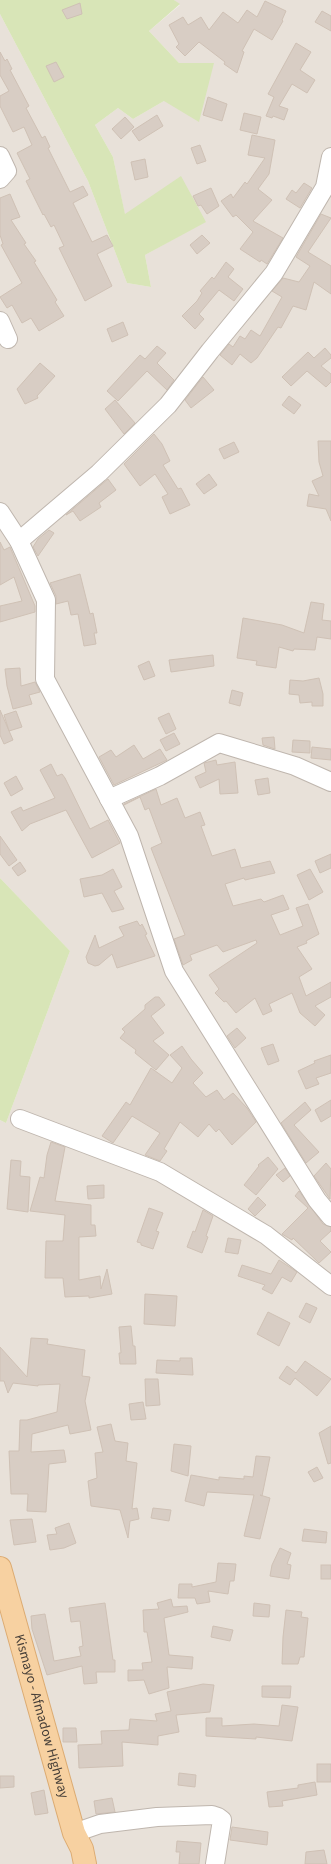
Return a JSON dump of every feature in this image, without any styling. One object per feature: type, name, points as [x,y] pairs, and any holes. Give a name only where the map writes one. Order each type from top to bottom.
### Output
[{"type":"main road","name":"Kismayo - Afmadow Highway","points":[[0,1568],[74,1833],[82,1849],[85,1864]]},
{"type":"street","points":[[0,156],[7,171],[0,179]]},
{"type":"street","points":[[19,541],[99,473],[168,405],[274,273],[325,187],[331,157]]},
{"type":"street","points":[[0,321],[8,339]]},
{"type":"street","points":[[0,512],[19,541],[46,600],[45,679],[129,836],[174,971],[317,1200],[329,1212]]},
{"type":"street","points":[[109,799],[160,776],[219,743],[295,766],[331,782]]},
{"type":"street","points":[[20,1119],[160,1172],[266,1236],[331,1286]]},
{"type":"street","points":[[74,1833],[100,1824],[157,1817],[218,1816],[222,1820],[215,1864]]},
{"type":"shaded area","points":[[174,0],[331,0],[331,1864],[0,1864],[0,1120],[6,1123],[70,951],[0,878],[0,14],[88,181],[127,283],[151,287],[145,255],[206,221],[125,215],[113,157],[95,125],[118,108],[133,119],[164,101],[213,63],[179,63],[149,31],[180,5]]},
{"type":"green space","points":[[0,0],[174,0],[180,4],[149,31],[179,63],[214,63],[199,122],[164,101],[133,119],[118,108],[95,125],[113,157],[125,214],[181,176],[206,222],[145,255],[151,287],[127,283],[88,181],[0,14]]},
{"type":"green space","points":[[0,878],[70,951],[6,1123],[0,1120]]},
{"type":"building","points":[[265,1],[286,11],[282,20],[283,21],[272,40],[254,29],[242,51],[244,52],[237,73],[224,64],[225,62],[199,42],[185,56],[176,47],[179,44],[169,25],[183,17],[188,25],[201,17],[209,30],[223,12],[238,23],[247,10],[257,17]]},
{"type":"building","points":[[80,3],[82,14],[67,19],[62,10]]},
{"type":"building","points":[[322,11],[331,16],[331,31],[315,22]]},
{"type":"building","points":[[296,43],[311,52],[300,70],[315,80],[307,93],[292,84],[279,106],[288,109],[284,120],[273,116],[272,118],[266,116],[274,97],[268,94]]},
{"type":"building","points":[[0,52],[5,61],[7,59],[12,69],[10,70],[29,106],[26,108],[42,138],[45,136],[50,147],[48,148],[70,192],[83,186],[88,195],[73,203],[92,242],[107,235],[113,246],[97,254],[112,286],[85,301],[59,248],[64,246],[54,225],[51,227],[44,214],[43,215],[26,181],[30,179],[17,153],[32,145],[24,127],[13,132],[0,106],[0,96],[9,91],[0,75]]},
{"type":"building","points":[[56,62],[64,77],[54,82],[46,66]]},
{"type":"building","points":[[208,97],[227,104],[222,121],[203,115]]},
{"type":"building","points":[[244,113],[261,117],[257,134],[240,130]]},
{"type":"building","points":[[157,115],[163,126],[139,141],[132,131]]},
{"type":"building","points":[[125,117],[134,127],[121,139],[112,129]]},
{"type":"building","points":[[252,135],[275,140],[269,174],[258,189],[272,200],[253,221],[283,238],[267,264],[261,260],[260,262],[240,249],[253,232],[236,215],[233,217],[221,201],[231,194],[233,198],[245,182],[247,184],[265,158],[248,155]]},
{"type":"building","points":[[200,145],[206,161],[197,164],[191,148]]},
{"type":"building","points":[[145,159],[148,177],[135,180],[131,162]]},
{"type":"building","points":[[304,183],[312,188],[300,208],[286,199],[292,190],[296,193]]},
{"type":"building","points":[[211,188],[219,206],[207,214],[201,205],[198,206],[193,196]]},
{"type":"building","points":[[10,194],[20,217],[11,220],[26,243],[24,244],[36,261],[34,262],[57,300],[55,302],[64,316],[39,331],[31,318],[22,323],[12,305],[7,308],[0,297],[22,283],[1,245],[3,244],[0,235],[0,198]]},
{"type":"building","points":[[321,214],[331,218],[308,252],[331,266],[331,294],[314,282],[306,310],[293,306],[281,328],[278,327],[257,358],[251,363],[240,354],[232,365],[220,355],[229,344],[233,347],[240,336],[245,339],[251,330],[260,336],[282,297],[272,291],[283,278],[299,282],[310,266],[296,257]]},
{"type":"building","points":[[202,235],[210,243],[197,254],[190,245]]},
{"type":"building","points":[[226,262],[234,269],[228,277],[243,289],[234,301],[219,290],[199,314],[204,319],[195,329],[182,316],[197,301],[202,293],[200,291],[212,277],[214,279]]},
{"type":"building","points":[[123,322],[128,335],[112,342],[107,329]]},
{"type":"building","points":[[157,346],[166,353],[157,363],[174,380],[167,390],[147,371],[118,401],[107,391],[140,355],[145,359]]},
{"type":"building","points":[[325,348],[331,355],[331,358],[321,366],[331,374],[331,382],[326,387],[307,371],[291,386],[282,377],[308,352],[314,358]]},
{"type":"building","points":[[40,363],[55,376],[37,396],[38,398],[25,404],[17,389]]},
{"type":"building","points":[[203,377],[214,390],[191,408],[185,400]]},
{"type":"building","points":[[289,396],[301,405],[294,414],[282,405]]},
{"type":"building","points":[[115,400],[135,423],[124,434],[105,409]]},
{"type":"building","points":[[154,434],[162,444],[170,461],[163,465],[178,489],[181,488],[190,505],[170,514],[162,497],[168,494],[155,474],[140,486],[124,464]]},
{"type":"building","points":[[318,441],[331,441],[331,521],[326,509],[307,506],[309,494],[319,496],[312,481],[323,476],[319,462]]},
{"type":"building","points":[[234,442],[239,452],[224,459],[219,449]]},
{"type":"building","points":[[209,474],[217,485],[204,494],[196,484]]},
{"type":"building","points":[[108,479],[116,490],[99,503],[101,507],[80,521],[73,511],[66,515]]},
{"type":"building","points":[[49,530],[54,533],[38,556],[33,547],[38,539]]},
{"type":"building","points":[[0,542],[4,550],[10,547],[35,606],[35,612],[0,622],[0,606],[22,601],[14,577],[0,585]]},
{"type":"building","points":[[80,574],[90,614],[93,613],[97,633],[94,633],[96,644],[84,646],[78,614],[71,615],[68,601],[56,604],[56,596],[50,583]]},
{"type":"building","points":[[311,602],[324,604],[322,620],[331,621],[331,639],[317,637],[315,650],[294,649],[293,651],[279,647],[276,668],[256,665],[257,661],[237,658],[243,618],[282,625],[304,633]]},
{"type":"building","points":[[213,655],[214,666],[171,672],[169,660]]},
{"type":"building","points":[[149,661],[155,676],[144,680],[138,666]]},
{"type":"building","points":[[20,668],[21,686],[35,682],[40,692],[29,695],[32,704],[13,709],[7,686],[5,669]]},
{"type":"building","points":[[319,678],[323,694],[323,706],[312,706],[312,702],[300,703],[299,695],[289,694],[290,680],[303,681]]},
{"type":"building","points":[[232,690],[243,693],[240,706],[229,703]]},
{"type":"building","points":[[0,710],[13,740],[4,744],[0,735]]},
{"type":"building","points":[[16,711],[22,727],[9,731],[4,715]]},
{"type":"building","points":[[169,713],[176,729],[166,734],[158,718]]},
{"type":"building","points":[[174,733],[180,744],[166,751],[160,740]]},
{"type":"building","points":[[274,737],[275,749],[263,745],[262,738]]},
{"type":"building","points":[[293,740],[310,741],[310,753],[292,752]]},
{"type":"building","points":[[134,745],[143,759],[160,749],[167,760],[114,785],[99,757],[111,750],[116,757]]},
{"type":"building","points":[[312,747],[331,749],[331,760],[311,758]]},
{"type":"building","points":[[216,760],[217,765],[235,762],[238,793],[220,794],[219,779],[200,788],[195,777],[206,772],[204,763]]},
{"type":"building","points":[[51,764],[57,776],[62,774],[65,778],[90,829],[108,820],[120,843],[92,858],[66,810],[30,824],[22,831],[11,812],[21,807],[23,811],[55,798],[40,770]]},
{"type":"building","points":[[16,776],[23,789],[11,796],[4,783]]},
{"type":"building","points":[[268,778],[270,793],[258,795],[255,780]]},
{"type":"building","points":[[156,789],[161,805],[177,798],[185,818],[200,812],[205,825],[201,826],[212,856],[235,849],[241,868],[270,861],[275,873],[245,880],[244,878],[225,884],[233,906],[261,899],[264,902],[283,895],[289,909],[271,915],[280,935],[303,926],[296,908],[308,904],[319,934],[306,941],[307,943],[297,947],[312,969],[299,977],[306,996],[331,982],[331,997],[315,1006],[325,1015],[315,1026],[300,1013],[292,993],[269,1004],[272,1011],[263,1015],[255,998],[236,1013],[226,1001],[224,1002],[215,993],[219,989],[209,975],[257,943],[256,940],[223,952],[217,945],[190,955],[192,960],[183,965],[174,939],[185,935],[151,848],[162,843],[149,808],[145,810],[140,797],[124,805],[124,804]]},
{"type":"building","points":[[0,836],[17,860],[9,866],[0,854]]},
{"type":"building","points":[[331,854],[331,868],[320,873],[315,861]]},
{"type":"building","points":[[20,862],[26,871],[18,876],[12,868]]},
{"type":"building","points":[[113,869],[122,887],[114,891],[124,909],[112,912],[102,893],[84,897],[80,879],[102,875]]},
{"type":"building","points":[[310,869],[323,892],[309,900],[297,875]]},
{"type":"building","points":[[137,921],[140,926],[142,924],[147,934],[145,935],[155,956],[117,968],[112,954],[99,965],[95,966],[88,963],[86,957],[95,935],[99,948],[124,936],[119,927]]},
{"type":"building","points":[[155,997],[159,997],[165,1005],[151,1016],[164,1033],[153,1041],[169,1055],[156,1070],[135,1053],[136,1050],[120,1038],[125,1032],[122,1029],[145,1009],[145,1005]]},
{"type":"building","points":[[237,1028],[246,1038],[235,1048],[227,1036]]},
{"type":"building","points":[[273,1044],[279,1061],[268,1065],[261,1048]]},
{"type":"building","points":[[182,1046],[203,1073],[193,1083],[206,1097],[217,1090],[224,1100],[233,1093],[247,1108],[256,1122],[232,1145],[219,1129],[216,1132],[209,1124],[198,1137],[180,1122],[164,1149],[167,1151],[160,1161],[145,1155],[160,1133],[132,1116],[113,1143],[102,1136],[126,1102],[130,1105],[151,1068],[172,1083],[182,1068],[170,1055]]},
{"type":"building","points":[[331,1055],[331,1073],[316,1078],[319,1084],[306,1089],[298,1071],[315,1063],[314,1061]]},
{"type":"building","points":[[331,1100],[331,1116],[321,1122],[315,1110]]},
{"type":"building","points":[[305,1102],[311,1110],[294,1125],[319,1152],[306,1163],[281,1123]]},
{"type":"building","points":[[51,1142],[65,1147],[55,1201],[91,1205],[91,1225],[95,1225],[96,1236],[79,1237],[79,1280],[100,1276],[101,1289],[107,1269],[112,1294],[89,1298],[89,1296],[65,1297],[63,1278],[45,1278],[46,1241],[63,1241],[65,1215],[30,1211],[40,1177],[44,1178],[47,1155]]},
{"type":"building","points":[[268,1157],[278,1169],[256,1195],[244,1185],[259,1166],[258,1165]]},
{"type":"building","points":[[11,1160],[21,1161],[20,1176],[30,1177],[28,1212],[7,1209]]},
{"type":"building","points":[[326,1163],[331,1169],[330,1199],[314,1176]]},
{"type":"building","points":[[285,1168],[290,1176],[283,1182],[276,1175]]},
{"type":"building","points":[[104,1185],[104,1198],[88,1199],[87,1186]]},
{"type":"building","points":[[299,1191],[323,1224],[331,1227],[331,1231],[320,1241],[331,1252],[319,1263],[293,1238],[292,1240],[282,1234],[308,1208],[295,1196]]},
{"type":"building","points":[[258,1197],[266,1205],[255,1216],[248,1209]]},
{"type":"building","points":[[149,1208],[163,1213],[156,1231],[159,1232],[153,1249],[137,1242]]},
{"type":"building","points":[[203,1210],[213,1216],[202,1253],[187,1247],[193,1231],[195,1232]]},
{"type":"building","points":[[228,1238],[241,1240],[238,1254],[225,1252]]},
{"type":"building","points":[[279,1260],[297,1272],[291,1282],[282,1277],[272,1294],[262,1289],[265,1285],[238,1276],[242,1265],[271,1274]]},
{"type":"building","points":[[145,1294],[177,1296],[175,1326],[144,1324]]},
{"type":"building","points":[[306,1303],[317,1308],[310,1323],[299,1317]]},
{"type":"building","points":[[268,1312],[290,1323],[279,1346],[257,1334]]},
{"type":"building","points":[[131,1326],[133,1346],[135,1346],[136,1364],[120,1364],[119,1353],[121,1353],[119,1327]]},
{"type":"building","points":[[31,1338],[48,1339],[47,1344],[85,1350],[82,1376],[90,1377],[85,1401],[91,1430],[70,1434],[68,1425],[32,1434],[31,1452],[64,1450],[66,1462],[49,1464],[46,1512],[27,1511],[28,1494],[11,1494],[9,1451],[19,1451],[20,1420],[27,1420],[57,1412],[60,1384],[38,1386],[13,1383],[8,1393],[4,1381],[0,1381],[0,1347],[27,1377]]},
{"type":"building","points":[[180,1358],[192,1358],[193,1375],[156,1373],[157,1360],[180,1361]]},
{"type":"building","points":[[305,1361],[331,1379],[317,1396],[295,1378],[290,1385],[279,1378],[287,1366],[296,1373]]},
{"type":"building","points":[[145,1379],[158,1379],[160,1405],[146,1406]]},
{"type":"building","points":[[143,1402],[146,1419],[131,1420],[129,1404]]},
{"type":"building","points":[[111,1424],[115,1441],[128,1443],[126,1461],[137,1463],[132,1509],[137,1508],[139,1519],[130,1521],[128,1538],[120,1510],[91,1506],[88,1481],[97,1478],[95,1453],[103,1452],[97,1427]]},
{"type":"building","points":[[331,1426],[331,1463],[328,1464],[319,1433]]},
{"type":"building","points":[[174,1444],[191,1446],[188,1476],[171,1471]]},
{"type":"building","points":[[256,1456],[270,1457],[262,1496],[270,1498],[260,1539],[244,1536],[254,1495],[207,1492],[204,1506],[185,1501],[191,1475],[219,1480],[219,1477],[244,1479],[244,1476],[253,1477]]},
{"type":"building","points":[[317,1467],[323,1478],[314,1482],[308,1472]]},
{"type":"building","points":[[153,1508],[171,1510],[169,1521],[151,1518]]},
{"type":"building","points":[[32,1519],[36,1542],[14,1545],[10,1520]]},
{"type":"building","points":[[69,1523],[76,1543],[64,1548],[50,1550],[47,1535],[57,1534],[55,1528]]},
{"type":"building","points":[[304,1529],[327,1532],[326,1543],[302,1541]]},
{"type":"building","points":[[280,1548],[291,1553],[287,1564],[291,1565],[289,1579],[270,1576],[272,1565]]},
{"type":"building","points":[[218,1563],[236,1564],[234,1581],[230,1581],[228,1594],[208,1591],[210,1602],[197,1604],[195,1598],[178,1598],[179,1584],[192,1584],[192,1587],[216,1582]]},
{"type":"building","points":[[321,1565],[331,1565],[331,1579],[321,1579]]},
{"type":"building","points":[[171,1599],[173,1607],[187,1606],[188,1612],[164,1618],[169,1655],[193,1657],[192,1669],[167,1667],[169,1688],[149,1694],[144,1680],[128,1681],[128,1670],[143,1670],[142,1663],[152,1662],[147,1632],[144,1632],[143,1610],[159,1609],[157,1603]]},
{"type":"building","points":[[105,1603],[113,1660],[115,1660],[115,1672],[96,1672],[97,1683],[84,1684],[82,1666],[47,1675],[32,1629],[31,1616],[45,1614],[54,1661],[81,1656],[79,1647],[83,1646],[80,1621],[71,1622],[69,1608]]},
{"type":"building","points":[[254,1603],[270,1605],[269,1617],[253,1616]]},
{"type":"building","points":[[286,1610],[302,1612],[301,1617],[308,1618],[304,1657],[300,1657],[298,1664],[282,1664]]},
{"type":"building","points":[[213,1626],[233,1630],[230,1641],[211,1637]]},
{"type":"building","points":[[203,1684],[214,1685],[210,1712],[176,1715],[179,1732],[158,1736],[158,1745],[122,1742],[123,1766],[79,1768],[78,1745],[102,1744],[101,1731],[129,1730],[130,1719],[157,1721],[155,1714],[171,1711],[167,1692]]},
{"type":"building","points":[[262,1686],[291,1686],[290,1698],[262,1697]]},
{"type":"building","points":[[282,1705],[298,1707],[292,1741],[256,1737],[256,1739],[206,1736],[206,1718],[222,1718],[222,1726],[254,1724],[279,1726]]},
{"type":"building","points":[[63,1728],[76,1728],[77,1742],[63,1742]]},
{"type":"building","points":[[317,1764],[331,1764],[331,1782],[317,1782]]},
{"type":"building","points":[[179,1773],[196,1775],[195,1787],[178,1785]]},
{"type":"building","points":[[0,1776],[14,1776],[14,1787],[0,1788]]},
{"type":"building","points":[[315,1782],[317,1795],[282,1801],[283,1806],[269,1807],[267,1792],[298,1788],[298,1785]]},
{"type":"building","points":[[44,1790],[48,1813],[35,1815],[31,1793]]},
{"type":"building","points":[[112,1798],[115,1812],[96,1814],[94,1801]]},
{"type":"building","points":[[232,1827],[268,1832],[267,1845],[230,1840]]},
{"type":"building","points":[[177,1841],[201,1843],[199,1864],[179,1864],[180,1852],[176,1852]]},
{"type":"building","points":[[324,1850],[327,1864],[305,1864],[306,1852]]}]
